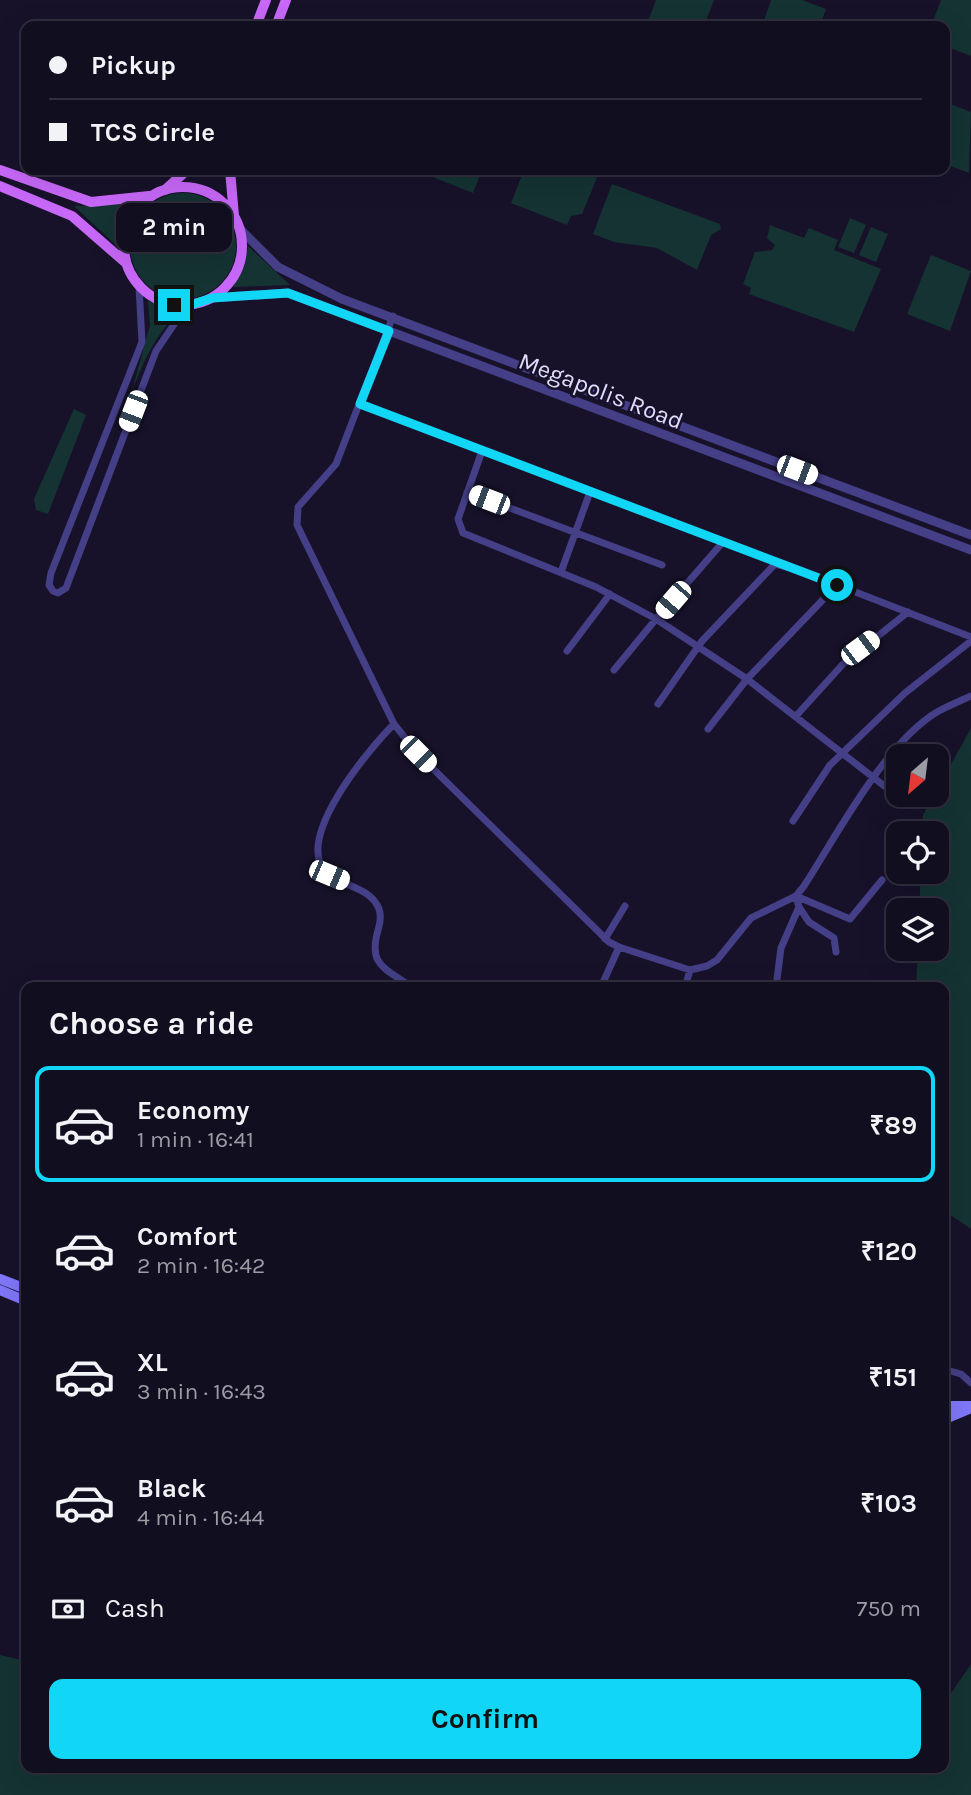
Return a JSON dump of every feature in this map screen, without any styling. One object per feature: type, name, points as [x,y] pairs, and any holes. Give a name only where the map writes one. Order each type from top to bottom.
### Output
[{"type":"main road","points":[[258,21],[266,0]]},
{"type":"main road","points":[[278,21],[286,0]]},
{"type":"main road","points":[[0,170],[91,202],[153,195]]},
{"type":"main road","points":[[165,190],[182,175]]},
{"type":"main road","points":[[230,175],[234,217]]},
{"type":"main road","points":[[0,186],[72,216],[126,263],[139,286],[161,301],[187,306],[212,298],[223,290],[238,268],[242,256],[240,229],[234,217],[216,198],[205,191],[192,188],[165,190],[142,203],[128,224],[124,237],[126,263]]},
{"type":"main road","points":[[0,1279],[21,1287]]},
{"type":"main road","points":[[0,1290],[21,1299]]},
{"type":"main road","points":[[949,1406],[971,1407]]},
{"type":"main road","points":[[949,1417],[971,1407]]},
{"type":"street","name":"Megapolis Road","points":[[240,229],[278,267],[293,278],[971,535]]},
{"type":"street","points":[[139,286],[142,342],[51,573],[49,586],[53,592],[58,593],[66,588],[156,351],[187,306]]},
{"type":"street","name":"Megapolis Road","points":[[212,298],[288,293],[971,550]]},
{"type":"street","points":[[393,316],[335,464],[298,506],[298,525],[394,724],[418,754],[606,939],[619,947],[690,970],[717,960],[751,918],[796,896],[875,777],[907,739],[935,713],[971,696]]},
{"type":"street","points":[[360,404],[908,612],[971,639],[905,693],[830,765],[793,821]]},
{"type":"street","points":[[482,451],[458,519],[463,533],[561,572],[656,619],[747,679],[886,786]]},
{"type":"street","points":[[467,492],[662,565]]},
{"type":"street","points":[[561,572],[590,492]]},
{"type":"street","points":[[614,670],[723,542]]},
{"type":"street","points":[[658,704],[700,647],[770,566],[784,565]]},
{"type":"street","points":[[708,729],[747,679],[837,585]]},
{"type":"street","points":[[567,651],[610,594]]},
{"type":"street","points":[[796,716],[851,656],[908,612]]},
{"type":"street","points":[[394,724],[372,746],[345,785],[316,849],[320,865],[329,875],[369,895],[379,908],[380,923],[373,949],[376,958],[405,982]]},
{"type":"street","points":[[796,896],[850,919],[882,880]]},
{"type":"street","points":[[796,896],[799,908],[809,922],[834,938],[836,952]]},
{"type":"street","points":[[606,939],[625,906]]},
{"type":"street","points":[[777,982],[781,948],[799,908]]},
{"type":"street","points":[[603,982],[619,947]]},
{"type":"street","points":[[687,982],[690,970]]},
{"type":"street","points":[[949,1371],[961,1374],[971,1383]]},
{"type":"green space","points":[[656,0],[714,0],[706,21],[648,21]]},
{"type":"green space","points":[[771,0],[802,0],[826,9],[822,21],[764,21]]},
{"type":"green space","points":[[941,0],[971,0],[971,56],[950,48],[950,21],[933,21]]},
{"type":"green space","points":[[950,104],[971,112],[969,173],[950,166]]},
{"type":"green space","points":[[428,175],[480,175],[473,193]]},
{"type":"green space","points":[[522,175],[589,175],[597,178],[582,214],[571,216],[567,225],[511,203]]},
{"type":"green space","points":[[612,184],[720,224],[721,229],[711,235],[697,270],[657,248],[614,242],[593,234]]},
{"type":"green space","points":[[183,193],[203,197],[221,208],[232,226],[236,246],[232,266],[221,284],[203,295],[183,299],[163,295],[145,284],[134,266],[130,246],[134,226],[145,208],[163,197]]},
{"type":"green space","points":[[130,204],[120,223],[116,245],[74,206]]},
{"type":"green space","points":[[850,218],[866,225],[854,253],[838,247]]},
{"type":"green space","points":[[770,225],[804,238],[809,228],[838,240],[834,250],[881,269],[854,332],[749,294],[751,288],[743,284],[755,252],[772,250],[775,245],[767,238]]},
{"type":"green space","points":[[871,227],[888,234],[876,262],[859,255]]},
{"type":"green space","points":[[248,246],[290,285],[233,287],[244,267]]},
{"type":"green space","points":[[931,255],[971,271],[950,331],[907,314]]},
{"type":"green space","points":[[148,301],[179,312],[157,339],[132,391],[150,325]]},
{"type":"green space","points":[[74,409],[86,415],[48,514],[36,510],[34,499]]},
{"type":"green space","points":[[971,728],[971,1229],[949,1214],[949,982],[916,982],[917,961],[949,961],[949,898],[920,898],[920,884],[949,884],[949,821],[923,821],[927,807],[949,807],[949,768]]},
{"type":"green space","points":[[0,1655],[21,1660],[21,1773],[949,1773],[949,1696],[971,1664],[971,1795],[0,1795]]},
{"type":"route","points":[[174,305],[187,306],[212,298],[288,293],[389,331],[360,404],[837,585]]}]
